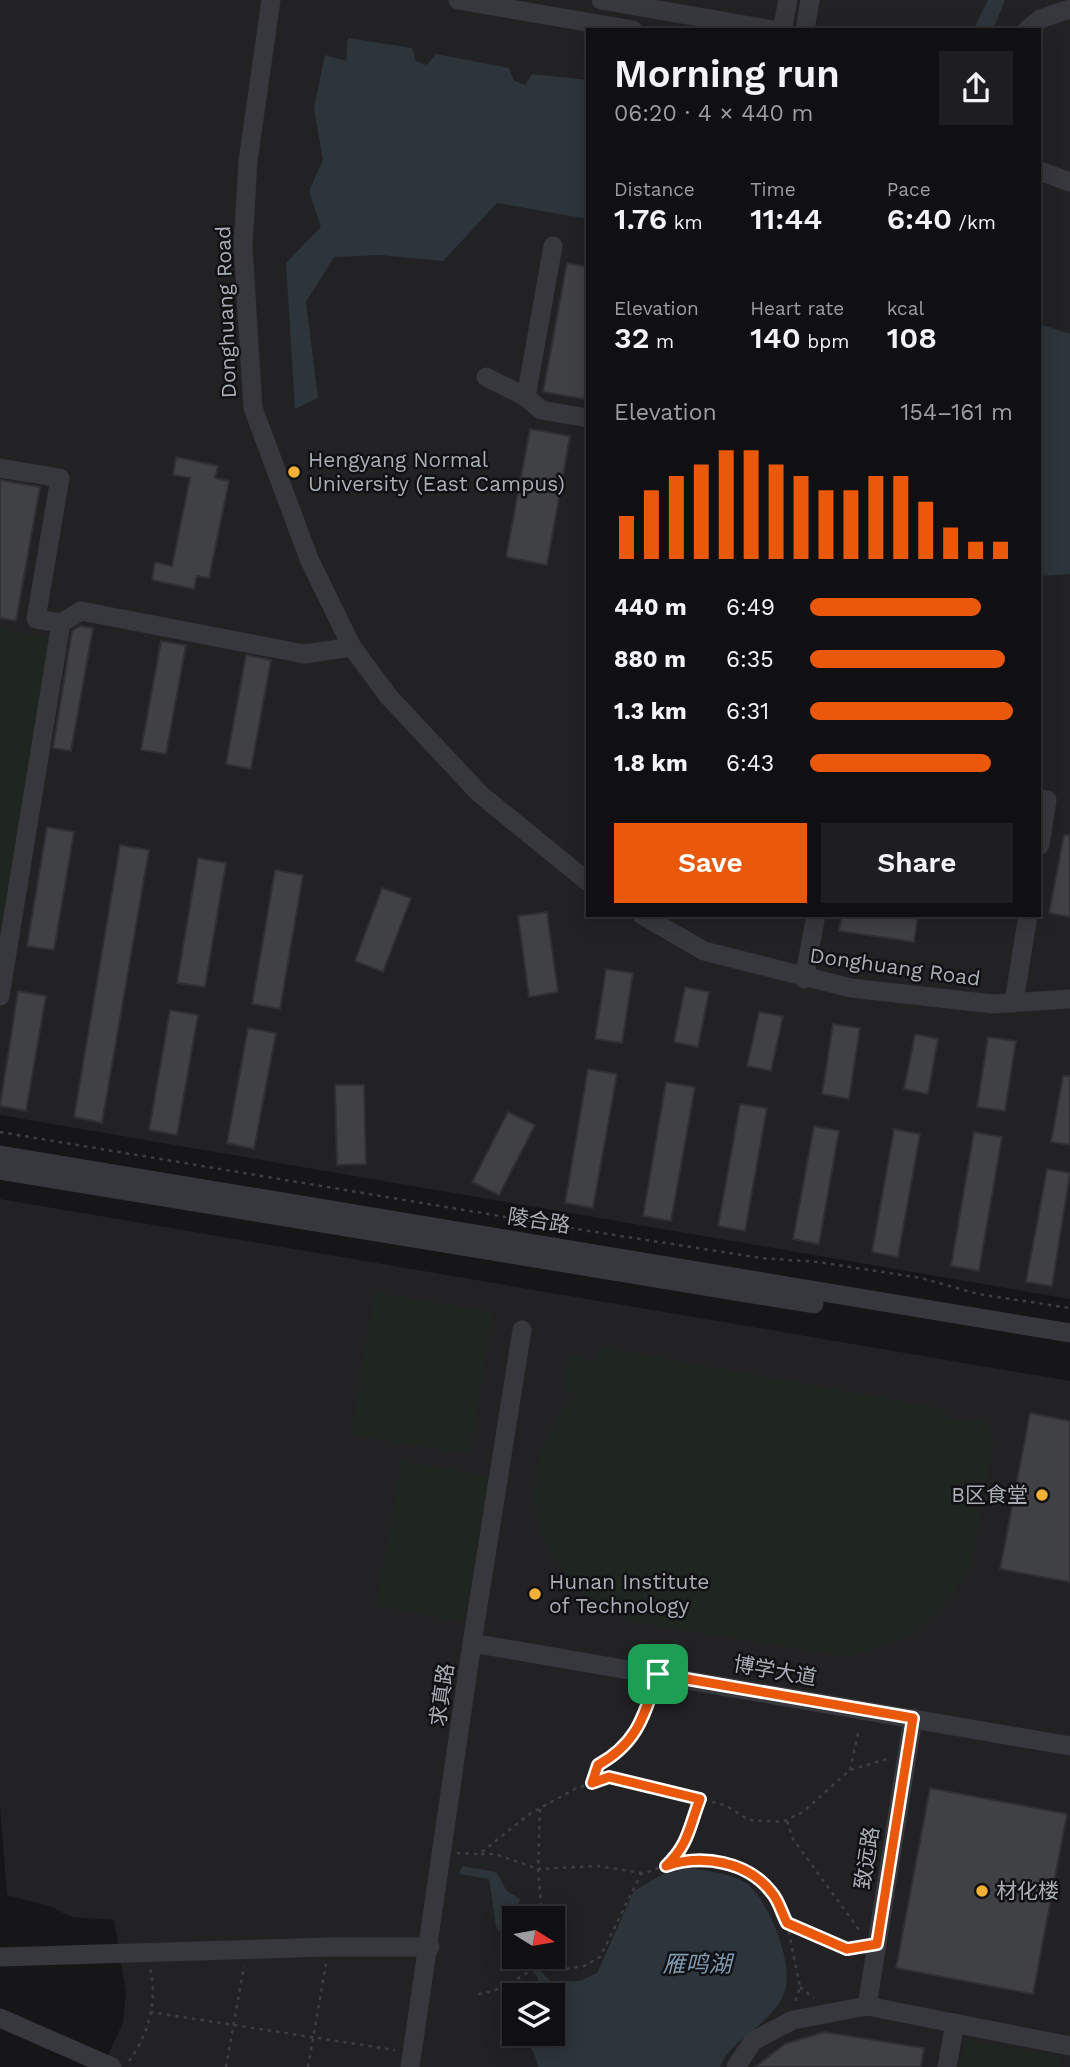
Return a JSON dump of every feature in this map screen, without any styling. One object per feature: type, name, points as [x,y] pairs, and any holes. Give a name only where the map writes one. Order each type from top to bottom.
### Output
[{"type":"street","name":"Donghuang Road","points":[[271,0],[248,161],[243,246],[253,408],[309,559],[352,647],[389,696],[480,794],[586,880]]},
{"type":"street","points":[[458,0],[620,28]]},
{"type":"street","points":[[601,0],[758,28]]},
{"type":"street","points":[[782,28],[788,0]]},
{"type":"street","points":[[805,28],[810,0]]},
{"type":"street","points":[[1029,28],[1040,19],[1070,9]]},
{"type":"street","points":[[1041,171],[1070,182]]},
{"type":"street","points":[[526,397],[553,246]]},
{"type":"street","points":[[486,377],[526,397],[541,410],[586,418]]},
{"type":"street","points":[[0,468],[60,478],[36,619],[61,623],[81,611],[304,654],[352,647]]},
{"type":"street","points":[[0,996],[61,623]]},
{"type":"street","points":[[1041,799],[1047,800],[1041,839]]},
{"type":"street","name":"Donghuang Road","points":[[645,917],[704,951],[804,979],[851,988],[980,1003],[1070,999]]},
{"type":"street","points":[[804,979],[816,917]]},
{"type":"street","points":[[1014,1002],[1028,917]]},
{"type":"street","name":"陵合路","points":[[0,1155],[1070,1333]]},
{"type":"street","name":"陵合路","points":[[0,1170],[1070,1346]]},
{"type":"street","name":"求真路","points":[[411,2060],[472,1643],[522,1331]]},
{"type":"street","name":"博学大道","points":[[472,1643],[1070,1745]]},
{"type":"street","name":"致远路","points":[[867,2006],[913,1718]]},
{"type":"street","points":[[0,1957],[328,1947],[429,1947]]},
{"type":"street","points":[[736,2067],[753,2041],[788,2023],[867,2006],[1070,2046]]},
{"type":"street","points":[[0,2018],[112,2067]]},
{"type":"street","points":[[947,2067],[955,2023]]},
{"type":"path","points":[[0,1132],[589,1231],[921,1278],[978,1294],[1070,1308]]},
{"type":"path","points":[[592,1783],[598,1765],[614,1756],[638,1731],[658,1674]]},
{"type":"path","points":[[850,1770],[865,1710]]},
{"type":"path","points":[[479,1854],[540,1808],[575,1788],[609,1777],[725,1805],[750,1820],[787,1819],[803,1812],[850,1770],[907,1752]]},
{"type":"path","points":[[666,1866],[680,1853],[693,1828],[700,1799]]},
{"type":"path","points":[[540,1808],[538,1870],[541,1906]]},
{"type":"path","points":[[787,1819],[793,1839],[850,1920],[877,1944]]},
{"type":"path","points":[[443,1852],[495,1854],[538,1870],[598,1866],[645,1873]]},
{"type":"path","points":[[565,1969],[584,1966],[600,1957],[624,1903],[641,1874],[687,1859],[734,1866],[752,1872],[773,1894],[787,1923],[800,1987],[788,2023]]},
{"type":"path","points":[[787,1923],[847,1949],[877,1944]]},
{"type":"path","points":[[308,2067],[328,1947]]},
{"type":"path","points":[[226,2067],[247,1949]]},
{"type":"path","points":[[125,2067],[142,2044],[150,2012],[153,1982],[146,1952]]},
{"type":"path","points":[[478,1994],[499,1992],[534,1969]]},
{"type":"path","points":[[150,2012],[313,2038],[411,2060]]},
{"type":"shaded area","name":"Hengyang Normal University (East Campus)","points":[[0,0],[1070,0],[1070,1299],[0,1115]]},
{"type":"shaded area","points":[[0,629],[53,638],[0,948]]},
{"type":"shaded area","name":"Hunan Institute of Technology","points":[[0,1199],[1070,1381],[1070,2067],[103,2067],[123,2022],[126,1993],[114,1920],[71,1917],[49,1906],[7,1895],[0,1807]]},
{"type":"shaded area","points":[[374,1292],[493,1312],[470,1454],[351,1435]]},
{"type":"shaded area","points":[[601,1347],[946,1409],[944,1417],[989,1423],[994,1443],[972,1563],[952,1598],[916,1633],[850,1657],[635,1622],[580,1592],[547,1548],[533,1502],[537,1465],[553,1423],[578,1392],[562,1389],[570,1356],[596,1361]]},
{"type":"shaded area","points":[[402,1461],[489,1476],[464,1622],[376,1606]]},
{"type":"shaded area","points":[[965,2040],[1061,2056],[1059,2067],[960,2067]]},
{"type":"water","points":[[988,0],[1005,0],[994,28],[974,28]]},
{"type":"water","points":[[348,38],[412,48],[416,61],[427,65],[436,54],[509,68],[514,81],[525,85],[532,74],[586,80],[586,219],[497,203],[443,261],[380,255],[334,257],[306,302],[318,398],[295,409],[286,263],[321,227],[309,191],[323,160],[314,108],[325,55],[346,61]]},
{"type":"water","points":[[1041,324],[1070,334],[1070,574],[1041,576]]},
{"type":"water","points":[[463,1866],[496,1872],[507,1891],[520,1899],[518,1906],[502,1906],[502,1935],[496,1926],[489,1879],[459,1874]]},
{"type":"water","name":"雁鸣湖","points":[[689,1868],[718,1873],[746,1883],[754,1891],[777,1932],[786,1964],[787,1978],[780,2002],[734,2047],[720,2067],[538,2067],[529,2046],[565,2046],[565,1983],[539,1983],[537,1976],[530,1969],[538,1969],[552,1982],[580,1981],[597,1973],[634,1891],[663,1874]]},
{"type":"building","points":[[567,263],[586,267],[584,399],[543,392]]},
{"type":"building","points":[[530,429],[570,436],[547,565],[506,557]]},
{"type":"building","points":[[176,457],[218,466],[215,478],[229,481],[209,578],[197,576],[194,589],[152,580],[155,562],[172,566],[190,478],[173,475]]},
{"type":"building","points":[[0,480],[40,487],[16,621],[0,618]]},
{"type":"building","points":[[80,626],[93,628],[71,751],[53,748],[72,631]]},
{"type":"building","points":[[161,641],[186,645],[166,754],[141,750]]},
{"type":"building","points":[[246,655],[271,660],[251,769],[226,764]]},
{"type":"building","points":[[47,827],[74,832],[54,950],[27,946]]},
{"type":"building","points":[[1064,835],[1070,835],[1070,917],[1049,913]]},
{"type":"building","points":[[120,845],[149,850],[102,1123],[74,1117]]},
{"type":"building","points":[[198,858],[226,863],[205,987],[177,983]]},
{"type":"building","points":[[275,870],[303,875],[280,1009],[252,1004]]},
{"type":"building","points":[[382,888],[411,898],[383,972],[355,961]]},
{"type":"building","points":[[547,912],[558,992],[529,997],[518,916]]},
{"type":"building","points":[[842,917],[918,917],[914,942],[839,931]]},
{"type":"building","points":[[606,969],[633,973],[622,1043],[595,1039]]},
{"type":"building","points":[[685,987],[709,992],[698,1047],[674,1042]]},
{"type":"building","points":[[18,991],[46,996],[26,1111],[0,1106]]},
{"type":"building","points":[[170,1010],[198,1015],[177,1135],[149,1130]]},
{"type":"building","points":[[759,1012],[783,1016],[771,1071],[747,1066]]},
{"type":"building","points":[[833,1024],[860,1028],[849,1099],[822,1094]]},
{"type":"building","points":[[248,1028],[276,1033],[254,1149],[227,1143]]},
{"type":"building","points":[[915,1034],[938,1039],[928,1094],[904,1089]]},
{"type":"building","points":[[988,1037],[1016,1041],[1005,1111],[977,1107]]},
{"type":"building","points":[[588,1069],[617,1074],[593,1208],[565,1203]]},
{"type":"building","points":[[1063,1076],[1070,1076],[1070,1145],[1051,1142]]},
{"type":"building","points":[[666,1082],[695,1087],[671,1221],[643,1216]]},
{"type":"building","points":[[335,1085],[364,1085],[366,1164],[337,1165]]},
{"type":"building","points":[[740,1104],[767,1108],[745,1231],[718,1226]]},
{"type":"building","points":[[508,1112],[535,1125],[499,1195],[472,1182]]},
{"type":"building","points":[[814,1126],[839,1131],[819,1244],[793,1239]]},
{"type":"building","points":[[894,1129],[920,1134],[898,1257],[872,1252]]},
{"type":"building","points":[[974,1132],[1002,1137],[979,1271],[951,1266]]},
{"type":"building","points":[[1047,1169],[1070,1173],[1052,1286],[1026,1282]]},
{"type":"building","name":"B区食堂","points":[[1030,1413],[1070,1421],[1070,1582],[1000,1569]]},
{"type":"building","name":"材化楼","points":[[930,1788],[1067,1814],[1033,1994],[896,1968]]},
{"type":"building","points":[[824,2032],[924,2048],[921,2067],[755,2067],[785,2044]]},
{"type":"place","name":"Hengyang Normal University (East Campus)","points":[[294,472]]},
{"type":"place","name":"B区食堂","points":[[1042,1495]]},
{"type":"place","name":"Hunan Institute of Technology","points":[[535,1594]]},
{"type":"place","name":"材化楼","points":[[982,1891]]},
{"type":"route","points":[[658,1674],[913,1718],[877,1944],[847,1949],[787,1923],[773,1894],[752,1872],[709,1861],[687,1859],[666,1866],[680,1853],[693,1828],[700,1799],[609,1777],[592,1783],[598,1765],[614,1756],[638,1731],[658,1674]]}]
